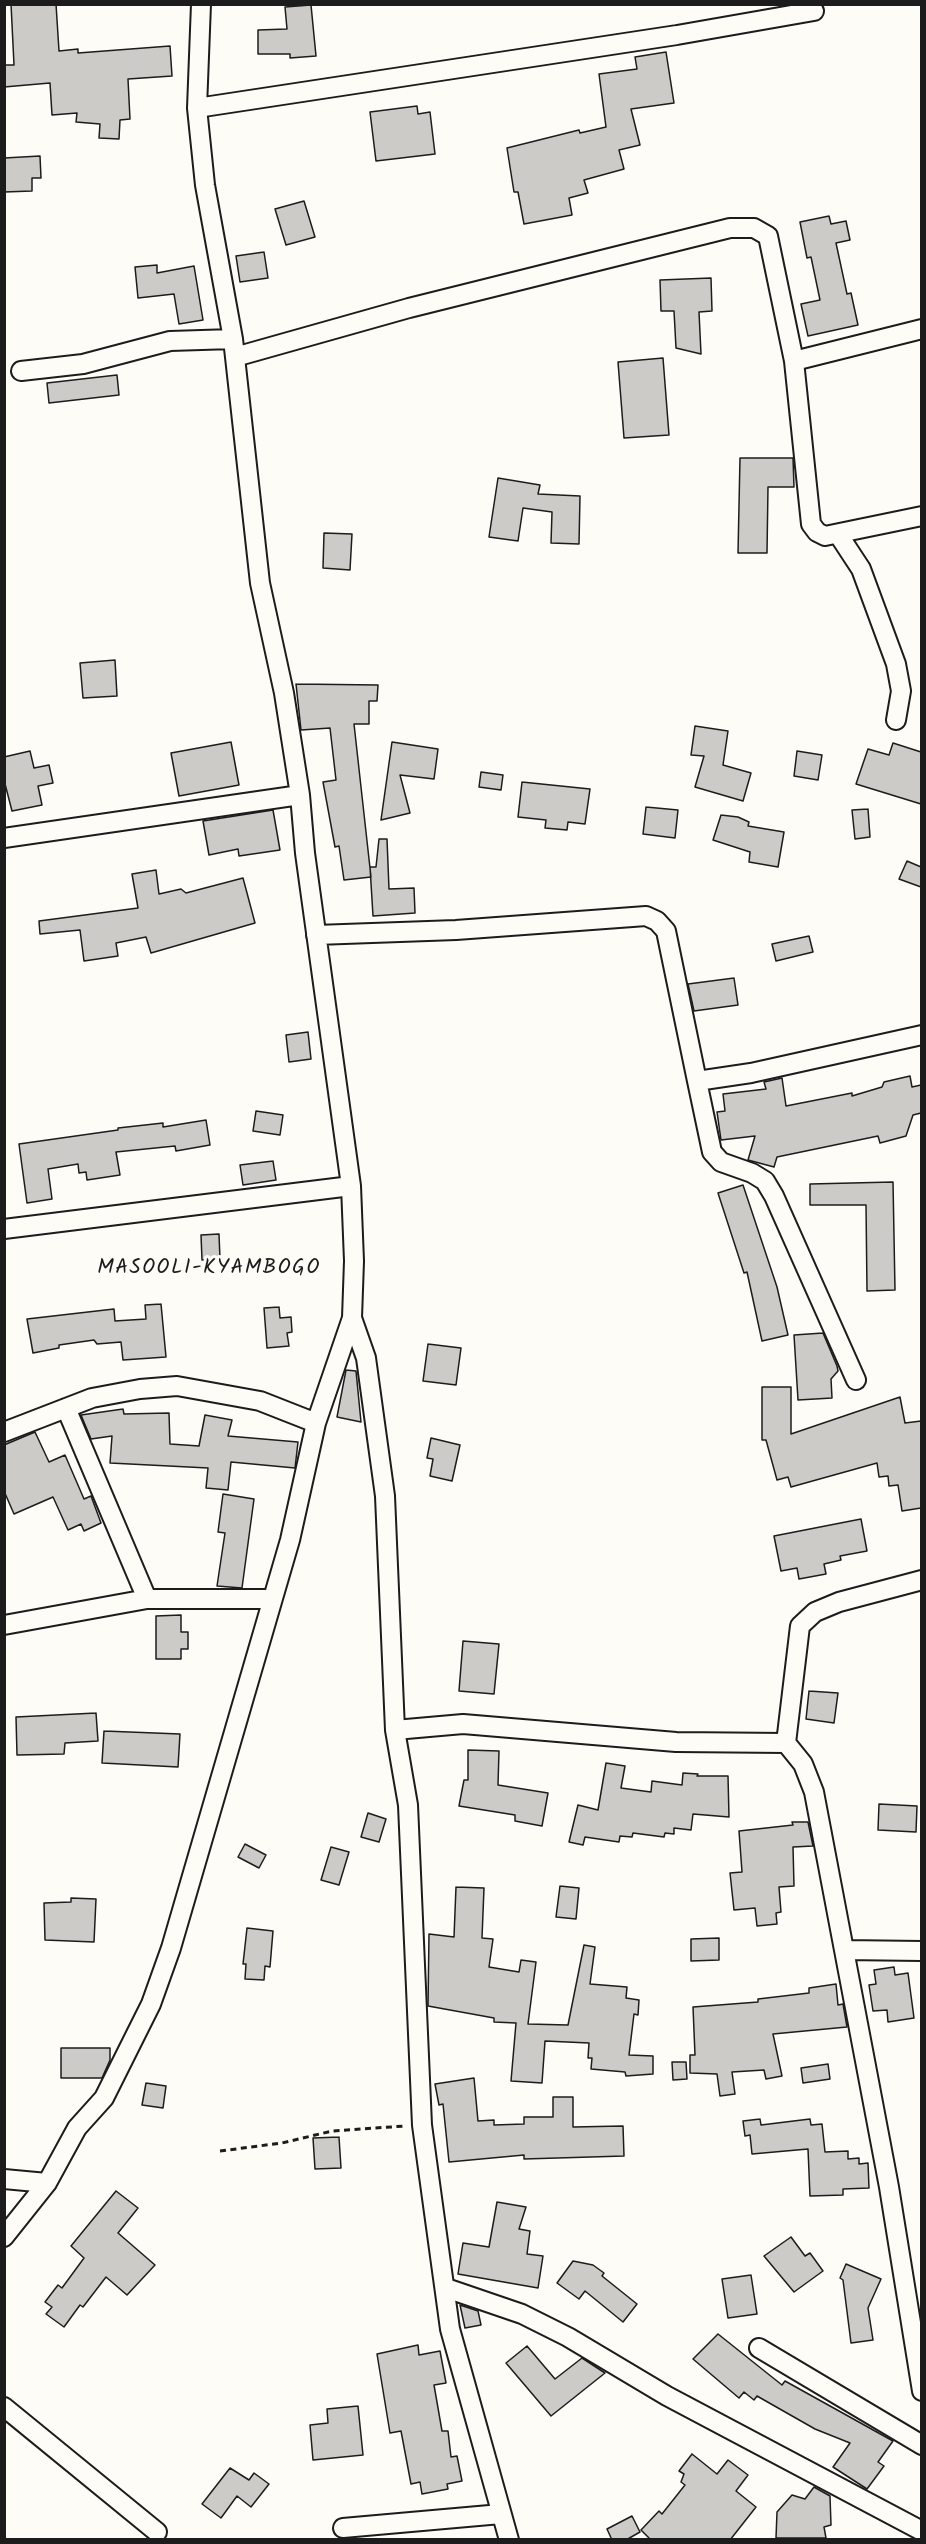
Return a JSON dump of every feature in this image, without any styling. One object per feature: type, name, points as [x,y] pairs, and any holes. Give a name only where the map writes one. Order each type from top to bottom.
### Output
[{"type":"street","points":[[4,2237],[47,2183],[77,2128],[104,2098],[151,2004],[171,1948],[290,1540],[316,1423],[352,1318],[354,1261],[351,1186],[316,935],[300,795],[284,693],[260,583],[233,339],[205,185],[197,108],[201,4]]},
{"type":"street","points":[[197,108],[677,35],[814,11]]},
{"type":"street","points":[[235,357],[409,308],[745,226],[754,228],[768,236],[794,361],[812,524],[817,532],[825,536],[921,516]]},
{"type":"street","points":[[794,361],[921,329]]},
{"type":"street","points":[[21,371],[83,364],[170,341],[233,339]]},
{"type":"street","points":[[838,534],[861,569],[896,664],[901,691],[896,720]]},
{"type":"street","points":[[4,838],[300,795]]},
{"type":"street","points":[[316,935],[456,930],[645,916],[657,921],[666,931],[712,1152],[721,1162],[752,1173],[765,1181],[774,1196],[856,1380]]},
{"type":"street","points":[[697,1081],[751,1073],[921,1035]]},
{"type":"street","points":[[4,1229],[351,1186]]},
{"type":"street","points":[[352,1318],[366,1358],[385,1497],[395,1730],[408,1805],[422,2125],[447,2288],[450,2329],[509,2540]]},
{"type":"street","points":[[4,1432],[92,1398],[140,1389],[177,1386],[260,1401],[316,1423]]},
{"type":"street","points":[[66,1408],[147,1599]]},
{"type":"street","points":[[921,1580],[839,1602],[815,1612],[800,1626],[786,1743],[803,1764],[814,1792],[889,2187],[921,2391]]},
{"type":"street","points":[[4,1625],[147,1599],[272,1599]]},
{"type":"street","points":[[395,1730],[463,1724],[676,1742],[786,1743]]},
{"type":"street","points":[[844,1950],[921,1951]]},
{"type":"street","points":[[4,2179],[47,2183]]},
{"type":"street","points":[[447,2288],[522,2314],[568,2337],[667,2396],[921,2531]]},
{"type":"street","points":[[759,2348],[921,2445]]},
{"type":"street","points":[[4,2407],[157,2532]]},
{"type":"street","points":[[343,2528],[501,2514]]},
{"type":"path","points":[[220,2151],[282,2143],[332,2131],[422,2125]]},
{"type":"building","points":[[11,4],[56,4],[59,51],[78,49],[78,53],[170,46],[172,76],[128,79],[130,119],[120,120],[119,139],[99,138],[100,124],[76,122],[77,113],[52,115],[50,83],[4,87],[4,65],[14,65]]},
{"type":"building","points":[[311,5],[316,56],[290,58],[290,54],[258,54],[258,30],[287,29],[285,7]]},
{"type":"building","points":[[666,52],[674,103],[631,109],[640,145],[619,150],[624,169],[584,180],[588,193],[569,198],[572,215],[524,224],[518,192],[514,192],[507,148],[579,130],[580,133],[606,127],[599,74],[637,69],[635,57]]},
{"type":"building","points":[[417,106],[418,114],[430,112],[435,154],[376,161],[370,112]]},
{"type":"building","points":[[40,156],[41,178],[32,178],[32,191],[4,192],[4,158]]},
{"type":"building","points":[[304,201],[315,237],[286,245],[275,209]]},
{"type":"building","points":[[829,216],[831,224],[846,221],[850,240],[836,243],[847,294],[851,293],[858,325],[808,336],[801,304],[820,300],[811,257],[807,258],[800,222]]},
{"type":"building","points":[[264,252],[268,278],[240,282],[236,256]]},
{"type":"building","points":[[157,265],[157,273],[194,266],[203,320],[179,324],[174,294],[138,298],[135,267]]},
{"type":"building","points":[[711,278],[712,311],[699,312],[701,354],[676,348],[674,311],[661,311],[660,280]]},
{"type":"building","points":[[663,358],[669,435],[624,438],[618,362]]},
{"type":"building","points":[[117,375],[119,395],[49,403],[47,383]]},
{"type":"building","points":[[740,458],[793,458],[794,487],[768,487],[767,553],[738,553]]},
{"type":"building","points":[[498,478],[540,485],[538,494],[580,496],[579,544],[551,543],[552,512],[523,508],[518,541],[489,537]]},
{"type":"building","points":[[324,533],[352,534],[350,570],[323,568]]},
{"type":"building","points":[[115,660],[117,696],[83,698],[80,663]]},
{"type":"building","points":[[296,684],[378,685],[377,701],[369,701],[369,724],[354,724],[371,877],[344,880],[339,846],[335,847],[323,782],[336,780],[330,728],[301,730]]},
{"type":"building","points":[[695,726],[728,731],[723,765],[751,773],[743,801],[695,787],[704,756],[691,755]]},
{"type":"building","points":[[231,742],[239,785],[179,796],[171,753]]},
{"type":"building","points":[[392,742],[438,749],[434,779],[400,775],[410,813],[381,820]]},
{"type":"building","points":[[893,743],[921,752],[921,804],[856,784],[868,749],[889,755]]},
{"type":"building","points":[[30,751],[34,768],[49,765],[53,783],[38,786],[42,805],[12,811],[4,780],[4,757]]},
{"type":"building","points":[[797,751],[822,755],[818,780],[794,776]]},
{"type":"building","points":[[481,772],[503,775],[501,790],[479,787]]},
{"type":"building","points":[[522,782],[590,789],[585,824],[568,822],[567,830],[545,828],[546,820],[518,817]]},
{"type":"building","points":[[646,807],[678,810],[675,838],[643,834]]},
{"type":"building","points":[[868,809],[870,837],[855,839],[852,810]]},
{"type":"building","points":[[273,810],[280,850],[239,856],[238,849],[209,855],[203,821]]},
{"type":"building","points":[[721,815],[738,817],[749,822],[748,826],[784,832],[778,867],[749,862],[750,852],[713,840]]},
{"type":"building","points":[[379,839],[387,839],[389,889],[414,888],[415,913],[373,916],[370,867],[376,867]]},
{"type":"building","points":[[907,861],[921,867],[921,887],[899,879]]},
{"type":"building","points":[[156,870],[159,894],[181,889],[186,893],[243,878],[255,923],[151,953],[146,937],[116,943],[118,956],[84,961],[80,930],[40,934],[39,921],[138,908],[132,874]]},
{"type":"building","points":[[809,936],[813,952],[776,961],[772,944]]},
{"type":"building","points":[[734,978],[738,1005],[694,1011],[688,984]]},
{"type":"building","points":[[308,1032],[311,1059],[289,1062],[286,1035]]},
{"type":"building","points":[[910,1076],[912,1087],[921,1085],[921,1113],[913,1115],[906,1136],[880,1143],[878,1136],[777,1157],[774,1167],[748,1160],[755,1136],[721,1140],[717,1112],[725,1111],[723,1094],[766,1089],[764,1082],[782,1078],[786,1106],[852,1093],[852,1096],[882,1087],[884,1082]]},
{"type":"building","points":[[256,1111],[283,1115],[280,1135],[253,1131]]},
{"type":"building","points":[[206,1120],[210,1145],[176,1151],[175,1146],[116,1152],[120,1175],[87,1180],[86,1172],[79,1173],[78,1164],[48,1169],[52,1199],[27,1203],[19,1144],[118,1130],[118,1128],[163,1123],[163,1127]]},
{"type":"building","points":[[273,1161],[276,1180],[243,1185],[240,1165]]},
{"type":"building","points":[[893,1182],[895,1290],[867,1291],[866,1205],[810,1205],[810,1184]]},
{"type":"building","points":[[743,1185],[777,1287],[788,1335],[762,1341],[747,1272],[744,1273],[718,1193]]},
{"type":"building","points":[[219,1234],[220,1259],[202,1260],[201,1235]]},
{"type":"building","points":[[161,1304],[166,1357],[123,1360],[121,1342],[97,1344],[94,1340],[59,1345],[59,1348],[33,1353],[27,1319],[114,1309],[115,1321],[146,1319],[145,1305]]},
{"type":"building","points":[[279,1307],[280,1318],[291,1317],[292,1332],[287,1333],[289,1346],[267,1348],[264,1308]]},
{"type":"building","points":[[823,1333],[838,1371],[831,1379],[832,1398],[798,1400],[794,1335]]},
{"type":"building","points":[[428,1344],[461,1348],[456,1385],[423,1381]]},
{"type":"building","points":[[346,1370],[356,1371],[361,1422],[337,1417]]},
{"type":"building","points":[[762,1387],[791,1387],[791,1434],[900,1397],[905,1423],[921,1421],[921,1508],[902,1511],[898,1485],[889,1486],[888,1476],[879,1477],[877,1463],[791,1487],[788,1477],[777,1480],[766,1440],[762,1440]]},
{"type":"building","points":[[123,1409],[124,1414],[169,1413],[170,1444],[199,1446],[205,1415],[232,1420],[228,1436],[298,1442],[295,1468],[231,1462],[228,1490],[206,1488],[208,1468],[110,1463],[112,1436],[91,1439],[81,1415]]},
{"type":"building","points":[[35,1432],[49,1462],[65,1455],[84,1499],[91,1496],[101,1523],[84,1531],[81,1524],[68,1530],[53,1497],[14,1514],[4,1491],[4,1445]]},
{"type":"building","points":[[431,1438],[460,1445],[452,1481],[430,1476],[433,1459],[427,1458]]},
{"type":"building","points":[[223,1494],[254,1499],[242,1588],[217,1586],[225,1533],[218,1532]]},
{"type":"building","points":[[861,1519],[867,1551],[840,1556],[841,1560],[824,1564],[826,1574],[799,1579],[797,1568],[781,1571],[774,1536]]},
{"type":"building","points":[[181,1615],[181,1632],[188,1632],[188,1649],[181,1649],[181,1659],[156,1659],[156,1616]]},
{"type":"building","points":[[463,1641],[499,1644],[494,1694],[459,1691]]},
{"type":"building","points":[[809,1691],[838,1693],[834,1723],[806,1719]]},
{"type":"building","points":[[96,1713],[98,1741],[65,1743],[64,1754],[17,1755],[16,1717]]},
{"type":"building","points":[[104,1731],[180,1734],[178,1767],[102,1763]]},
{"type":"building","points":[[468,1750],[499,1751],[498,1785],[548,1793],[542,1826],[515,1821],[515,1815],[459,1806],[464,1780],[468,1780]]},
{"type":"building","points":[[606,1763],[625,1766],[621,1788],[651,1792],[652,1781],[682,1785],[683,1773],[698,1774],[697,1776],[728,1776],[729,1817],[693,1814],[691,1830],[674,1828],[674,1834],[665,1833],[664,1837],[633,1833],[632,1837],[620,1836],[619,1842],[585,1837],[583,1845],[569,1842],[578,1805],[598,1810]]},
{"type":"building","points":[[879,1804],[917,1806],[916,1832],[878,1830]]},
{"type":"building","points":[[368,1813],[386,1819],[379,1842],[361,1837]]},
{"type":"building","points":[[792,1822],[808,1822],[813,1846],[793,1847],[794,1886],[779,1887],[781,1912],[776,1913],[777,1924],[757,1926],[755,1908],[734,1910],[730,1873],[742,1872],[739,1831],[793,1825]]},
{"type":"building","points":[[245,1844],[266,1855],[259,1868],[238,1857]]},
{"type":"building","points":[[331,1847],[349,1852],[339,1885],[321,1880]]},
{"type":"building","points":[[560,1886],[579,1888],[576,1919],[556,1917]]},
{"type":"building","points":[[456,1887],[484,1888],[482,1938],[493,1939],[489,1967],[519,1972],[521,1960],[536,1962],[528,2024],[568,2025],[584,1945],[595,1947],[590,1984],[627,1987],[626,1998],[639,2000],[638,2015],[634,2014],[629,2055],[653,2056],[653,2074],[626,2076],[625,2072],[591,2069],[592,2058],[588,2058],[589,2043],[545,2041],[542,2083],[511,2081],[516,2023],[494,2022],[494,2018],[428,2006],[429,1934],[454,1937]]},
{"type":"building","points":[[71,1898],[96,1899],[94,1942],[45,1940],[44,1903],[71,1902]]},
{"type":"building","points":[[247,1928],[273,1931],[270,1967],[265,1966],[264,1980],[245,1979],[246,1964],[243,1964]]},
{"type":"building","points":[[719,1938],[719,1960],[691,1961],[691,1939]]},
{"type":"building","points":[[894,1967],[895,1975],[908,1973],[914,2018],[888,2022],[887,2010],[873,2011],[869,1985],[876,1984],[874,1970]]},
{"type":"building","points":[[836,1984],[838,2005],[843,2004],[847,2027],[773,2034],[782,2076],[766,2079],[764,2070],[732,2072],[735,2094],[720,2096],[717,2074],[690,2073],[690,2055],[695,2055],[693,2007],[758,2002],[758,1999],[809,1993],[809,1988]]},
{"type":"building","points":[[61,2048],[110,2048],[110,2060],[102,2078],[61,2078]]},
{"type":"building","points":[[672,2062],[686,2062],[687,2079],[673,2080]]},
{"type":"building","points":[[828,2064],[830,2079],[803,2083],[801,2068]]},
{"type":"building","points":[[474,2078],[478,2121],[494,2120],[494,2125],[524,2124],[524,2117],[553,2117],[553,2097],[573,2097],[573,2127],[623,2126],[624,2156],[524,2159],[524,2155],[449,2162],[443,2104],[439,2105],[435,2084]]},
{"type":"building","points":[[146,2083],[166,2086],[163,2108],[142,2105]]},
{"type":"building","points":[[760,2119],[761,2125],[810,2119],[811,2125],[822,2124],[825,2152],[848,2151],[848,2159],[859,2158],[859,2164],[868,2163],[869,2188],[843,2189],[843,2195],[810,2196],[808,2149],[752,2154],[750,2135],[745,2136],[743,2121]]},
{"type":"building","points":[[339,2137],[341,2168],[315,2169],[313,2138]]},
{"type":"building","points":[[116,2191],[138,2208],[118,2233],[155,2265],[127,2295],[106,2277],[83,2307],[80,2305],[64,2327],[46,2314],[52,2307],[45,2302],[58,2285],[62,2288],[84,2258],[71,2246]]},
{"type":"building","points":[[497,2202],[526,2207],[519,2229],[530,2231],[527,2254],[543,2256],[538,2288],[458,2274],[463,2243],[489,2247]]},
{"type":"building","points":[[791,2237],[805,2256],[810,2253],[823,2271],[794,2292],[764,2256]]},
{"type":"building","points":[[573,2261],[593,2265],[604,2273],[602,2276],[637,2304],[623,2322],[585,2291],[579,2299],[557,2283]]},
{"type":"building","points":[[846,2264],[881,2279],[868,2308],[873,2340],[851,2343],[843,2280],[840,2278]]},
{"type":"building","points":[[751,2275],[757,2314],[728,2318],[722,2279]]},
{"type":"building","points":[[460,2305],[478,2311],[481,2325],[465,2328]]},
{"type":"building","points":[[718,2334],[782,2385],[785,2381],[893,2441],[878,2462],[884,2466],[867,2489],[833,2467],[850,2443],[815,2429],[757,2396],[754,2400],[744,2392],[739,2398],[693,2359]]},
{"type":"building","points":[[418,2345],[419,2355],[440,2351],[446,2383],[434,2385],[442,2431],[448,2431],[451,2457],[457,2456],[462,2481],[447,2484],[448,2489],[422,2494],[420,2482],[411,2484],[401,2431],[390,2433],[377,2354]]},
{"type":"building","points":[[527,2346],[555,2379],[582,2358],[605,2373],[551,2416],[506,2363]]},
{"type":"building","points":[[358,2406],[363,2455],[313,2460],[310,2425],[328,2423],[327,2409]]},
{"type":"building","points":[[692,2454],[717,2474],[728,2460],[748,2475],[736,2491],[756,2507],[730,2540],[651,2540],[641,2530],[659,2511],[662,2514],[685,2485],[681,2482],[684,2474],[679,2471]]},
{"type":"building","points":[[230,2468],[249,2480],[254,2473],[269,2484],[251,2507],[237,2496],[221,2518],[202,2504]]},
{"type":"building","points":[[814,2487],[830,2496],[831,2525],[824,2527],[826,2538],[776,2538],[777,2512],[792,2495],[805,2499]]},
{"type":"building","points":[[632,2516],[640,2532],[626,2540],[612,2540],[607,2529]]},
{"type":"district","name":"MASOOLI-KYAMBOGO","points":[[209,1269]]}]
